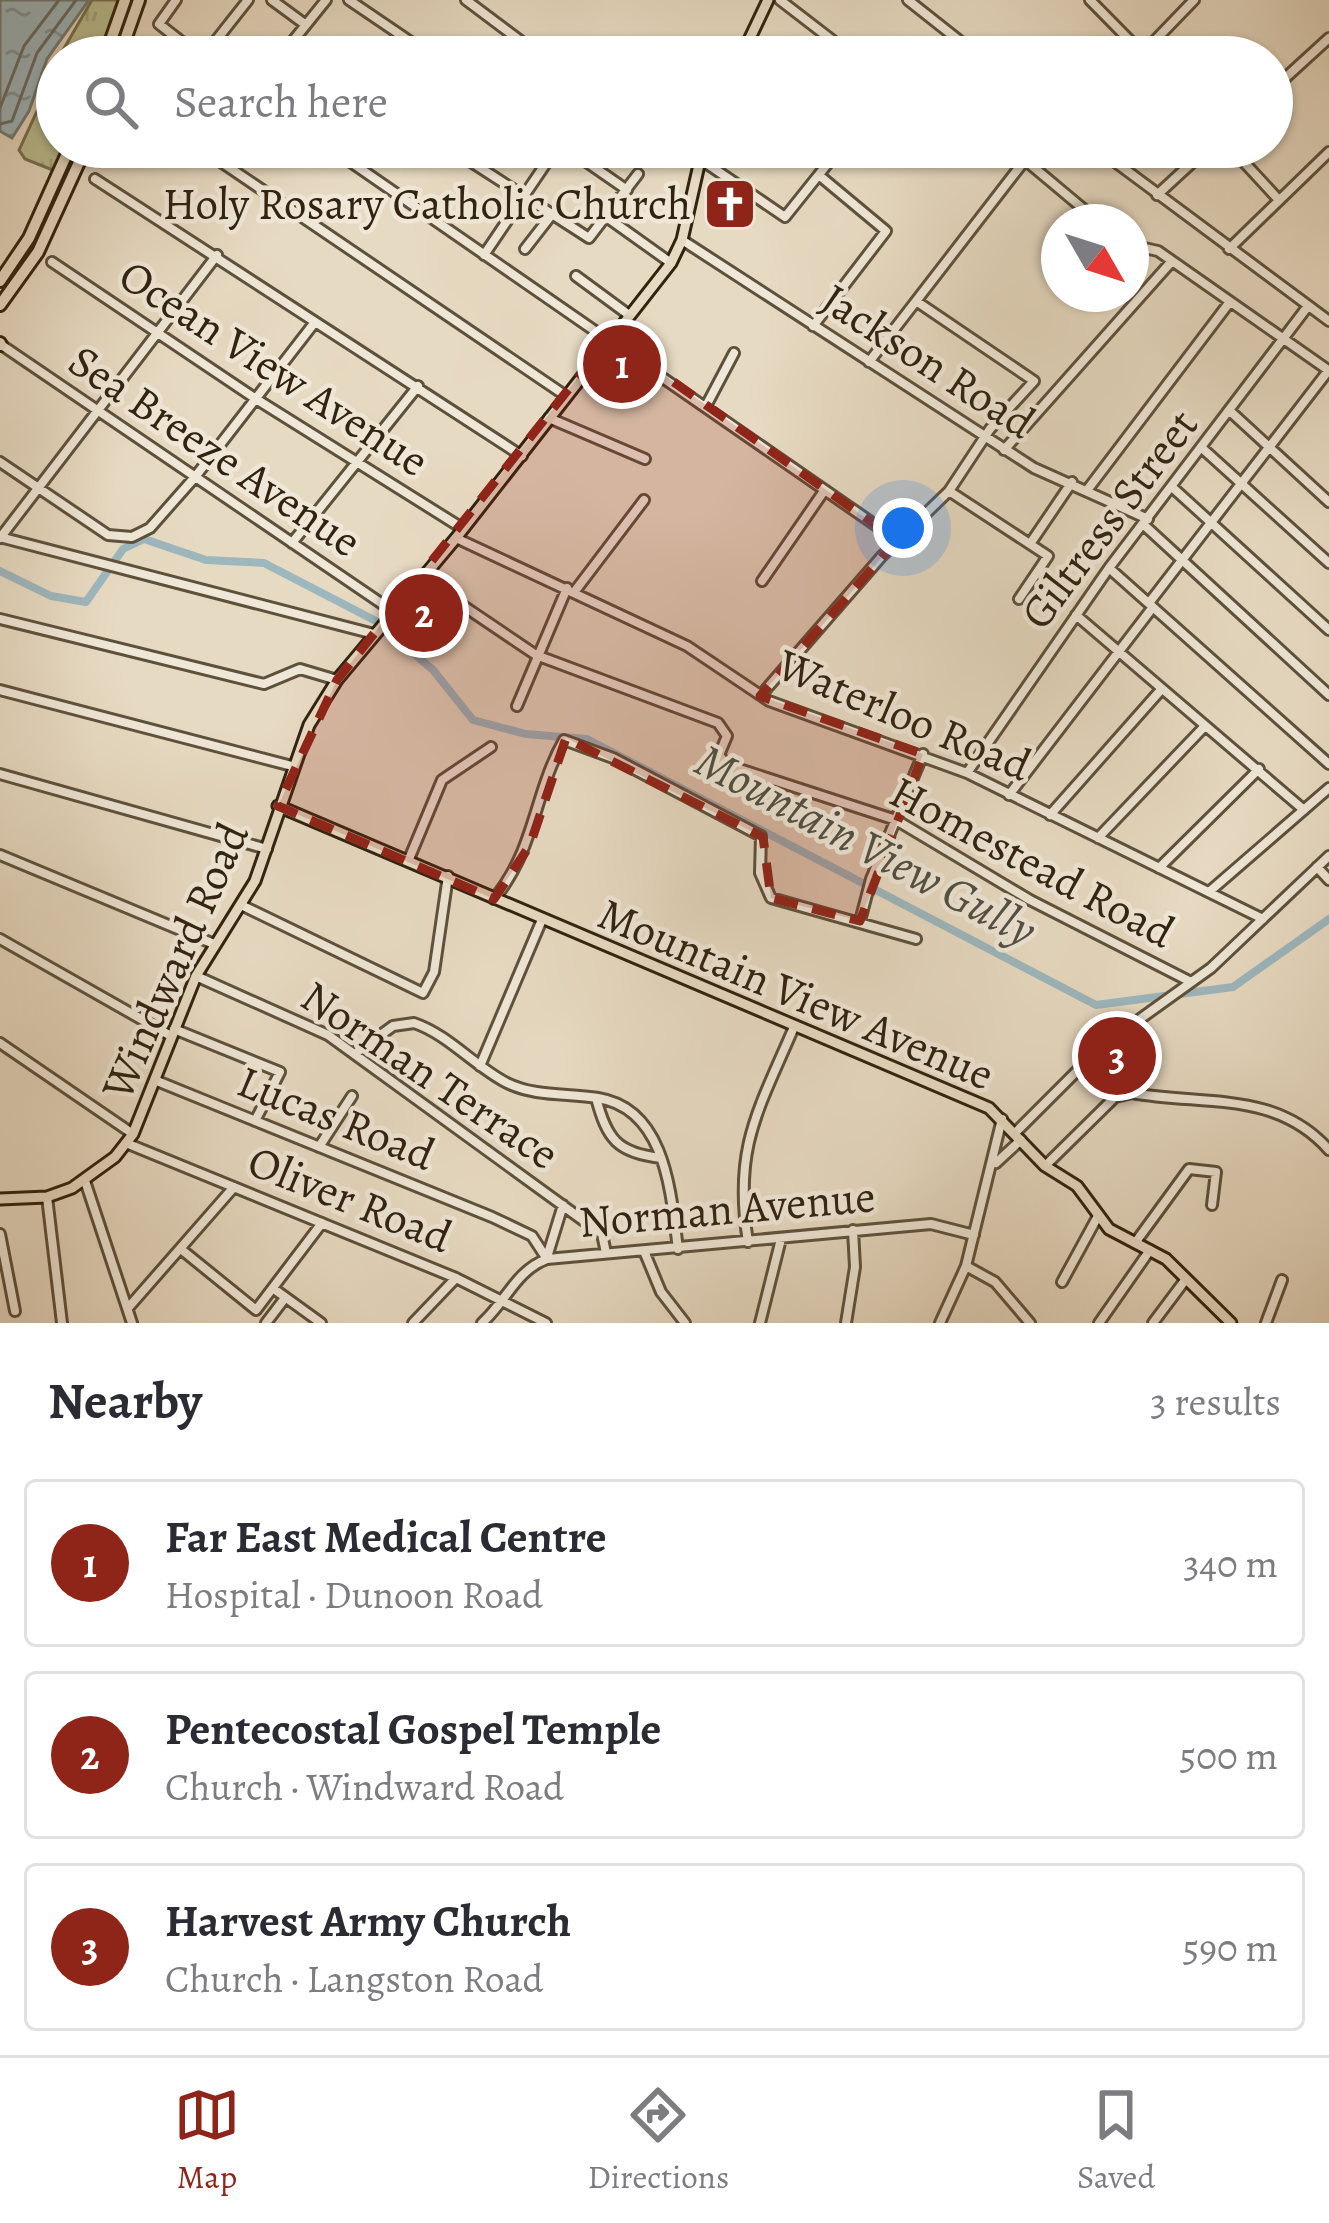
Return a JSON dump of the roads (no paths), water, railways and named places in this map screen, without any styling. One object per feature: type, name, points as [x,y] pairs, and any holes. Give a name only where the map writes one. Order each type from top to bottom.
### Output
[{"type":"highway","points":[[112,36],[125,0]]},
{"type":"highway","points":[[127,36],[140,0]]},
{"type":"highway","points":[[0,281],[40,218],[61,168]]},
{"type":"highway","points":[[0,304],[38,252],[76,168]]},
{"type":"main road","points":[[751,36],[767,0]]},
{"type":"main road","name":"Windward Road","points":[[1,1198],[47,1197],[86,1181],[129,1139],[157,1081],[196,976],[241,904],[267,849],[309,724],[337,680],[522,456],[670,263],[682,240],[698,168]]},
{"type":"main road","name":"Mountain View Avenue","points":[[278,806],[448,875],[541,922],[973,1100],[1003,1118],[1045,1166],[1077,1186],[1098,1216],[1150,1250],[1231,1323]]},
{"type":"street","points":[[175,36],[159,24],[176,0]]},
{"type":"street","points":[[219,36],[248,0]]},
{"type":"street","points":[[272,0],[306,25]]},
{"type":"street","points":[[297,36],[326,0]]},
{"type":"street","points":[[349,0],[402,36]]},
{"type":"street","points":[[466,0],[514,36]]},
{"type":"street","points":[[779,0],[826,36]]},
{"type":"street","points":[[908,0],[953,36]]},
{"type":"street","points":[[1090,0],[1123,36]]},
{"type":"street","points":[[1161,36],[1194,0]]},
{"type":"street","points":[[1293,71],[1329,38]]},
{"type":"street","points":[[1229,249],[1329,152]]},
{"type":"street","points":[[230,168],[566,396]]},
{"type":"street","points":[[359,168],[897,541]]},
{"type":"street","points":[[478,168],[592,238],[638,174]]},
{"type":"street","points":[[484,255],[545,168]]},
{"type":"street","points":[[593,168],[627,190]]},
{"type":"street","points":[[721,168],[785,217],[826,168]]},
{"type":"street","points":[[868,362],[1018,168]]},
{"type":"street","points":[[1034,168],[1077,204]]},
{"type":"street","points":[[1122,168],[1329,321]]},
{"type":"street","points":[[1157,195],[1186,168]]},
{"type":"street","points":[[1249,168],[1278,199]]},
{"type":"street","points":[[813,326],[886,231],[820,176]]},
{"type":"street","points":[[95,179],[522,456]]},
{"type":"street","points":[[525,249],[553,213]]},
{"type":"street","points":[[608,218],[670,263]]},
{"type":"street","name":"Jackson Road","points":[[682,240],[1004,450],[1146,522],[1329,694]]},
{"type":"street","points":[[1009,795],[1120,654],[1182,560],[1329,371],[1172,261],[1149,252]]},
{"type":"street","points":[[217,255],[153,332],[0,538],[374,634]]},
{"type":"street","points":[[1004,450],[1172,261]]},
{"type":"street","name":"Ocean View Avenue","points":[[52,262],[459,533]]},
{"type":"street","points":[[576,276],[629,315]]},
{"type":"street","points":[[762,694],[897,541],[949,490],[984,437],[1034,379],[916,302]]},
{"type":"street","points":[[1088,489],[1229,303]]},
{"type":"street","points":[[1319,314],[1329,304]]},
{"type":"street","name":"Giltress Street","points":[[967,773],[1109,568],[1308,306]]},
{"type":"street","points":[[0,463],[118,538],[150,528],[315,322]]},
{"type":"street","name":"Sea Breeze Avenue","points":[[0,344],[394,612]]},
{"type":"street","points":[[706,406],[734,353]]},
{"type":"street","points":[[292,543],[418,386]]},
{"type":"street","points":[[1231,412],[1329,502]]},
{"type":"street","points":[[549,418],[645,459]]},
{"type":"street","points":[[1202,448],[1329,563]]},
{"type":"street","points":[[1032,541],[1072,482]]},
{"type":"street","points":[[1172,487],[1329,630]]},
{"type":"street","points":[[949,490],[1032,541],[1048,556],[1019,599]]},
{"type":"street","points":[[762,581],[824,491]]},
{"type":"street","points":[[517,706],[536,655],[571,590],[644,500]]},
{"type":"street","name":"Waterloo Road","points":[[459,533],[687,646],[791,711],[967,773],[1263,919]]},
{"type":"street","points":[[1109,568],[1329,764]]},
{"type":"street","name":"Homestead Road","points":[[422,578],[536,655],[718,723],[727,736],[719,755],[727,765],[896,820],[1030,900],[1191,982]]},
{"type":"street","points":[[1076,615],[1159,692],[1304,810]]},
{"type":"street","points":[[0,619],[264,684],[300,669],[337,680]]},
{"type":"street","points":[[0,689],[292,766]]},
{"type":"street","points":[[1050,815],[1159,692]]},
{"type":"street","points":[[1098,838],[1204,727]]},
{"type":"street","points":[[494,899],[530,845],[533,816],[564,740],[614,758],[726,814],[763,842],[760,873],[771,898],[916,939]]},
{"type":"street","points":[[409,859],[442,780],[491,748]]},
{"type":"street","points":[[860,921],[869,885],[923,754]]},
{"type":"street","points":[[1160,868],[1259,769]]},
{"type":"street","points":[[0,774],[267,849]]},
{"type":"street","points":[[1209,892],[1329,788]]},
{"type":"street","points":[[0,855],[214,944]]},
{"type":"street","points":[[992,1169],[1101,1047],[1191,982],[1329,856]]},
{"type":"street","points":[[1317,867],[1329,880]]},
{"type":"street","points":[[241,904],[423,993],[434,972],[448,875]]},
{"type":"street","points":[[481,1066],[541,922]]},
{"type":"street","points":[[0,939],[173,1033],[280,1072],[255,1120]]},
{"type":"street","name":"Norman Terrace","points":[[196,976],[302,1020],[356,1053],[489,1156],[602,1234],[606,1253]]},
{"type":"street","points":[[356,1053],[394,1026],[414,1023],[431,1029],[509,1084],[541,1094],[596,1097],[637,1120],[663,1158],[678,1250]]},
{"type":"street","points":[[748,1242],[740,1172],[745,1148],[794,1027]]},
{"type":"street","name":"Oliver Road","points":[[0,1043],[129,1139],[507,1300],[546,1323]]},
{"type":"street","name":"Lucas Road","points":[[157,1081],[532,1236],[547,1258]]},
{"type":"street","points":[[1045,1166],[1115,1097],[1132,1093],[1262,1106],[1295,1119],[1329,1149]]},
{"type":"street","points":[[319,1147],[352,1096]]},
{"type":"street","points":[[596,1097],[604,1130],[614,1144],[663,1158]]},
{"type":"street","points":[[940,1323],[966,1267],[1003,1118]]},
{"type":"street","points":[[1135,1243],[1150,1216],[1189,1169],[1216,1172],[1212,1204]]},
{"type":"street","points":[[86,1181],[132,1323]]},
{"type":"street","points":[[128,1308],[234,1187]]},
{"type":"street","points":[[47,1197],[62,1323]]},
{"type":"street","points":[[547,1258],[563,1205]]},
{"type":"street","points":[[1062,1282],[1098,1216]]},
{"type":"street","points":[[182,1250],[256,1310],[322,1223]]},
{"type":"street","name":"Norman Avenue","points":[[482,1323],[507,1300],[526,1268],[547,1258],[931,1224],[974,1235]]},
{"type":"street","points":[[846,1323],[855,1267],[853,1230]]},
{"type":"street","points":[[0,1234],[15,1311]]},
{"type":"street","points":[[760,1323],[781,1239]]},
{"type":"street","points":[[1099,1323],[1150,1250]]},
{"type":"street","points":[[644,1251],[661,1292],[685,1323]]},
{"type":"street","points":[[966,1267],[1006,1292],[1030,1323]]},
{"type":"street","points":[[413,1323],[456,1278]]},
{"type":"street","points":[[1153,1323],[1186,1279]]},
{"type":"street","points":[[1266,1323],[1282,1280]]},
{"type":"street","points":[[274,1289],[321,1323]]},
{"type":"street","points":[[266,1323],[285,1298]]},
{"type":"water","points":[[0,0],[89,0],[63,36],[36,36],[36,91],[29,111],[12,138],[0,131]]},
{"type":"waterway","name":"Mountain View Gully","points":[[0,571],[51,596],[86,602],[123,549],[144,539],[206,560],[264,563],[376,621]]},
{"type":"waterway","name":"Mountain View Gully","points":[[388,631],[433,670],[473,720],[526,734],[587,739],[1096,1005],[1233,987],[1329,919]]},
{"type":"place","name":"Holy Rosary Catholic Church","points":[[730,204]]},
{"type":"place","name":"Far East Medical Centre","points":[[622,364]]},
{"type":"place","name":"Pentecostal Gospel Temple","points":[[424,613]]},
{"type":"place","name":"Harvest Army Church","points":[[1117,1056]]}]
